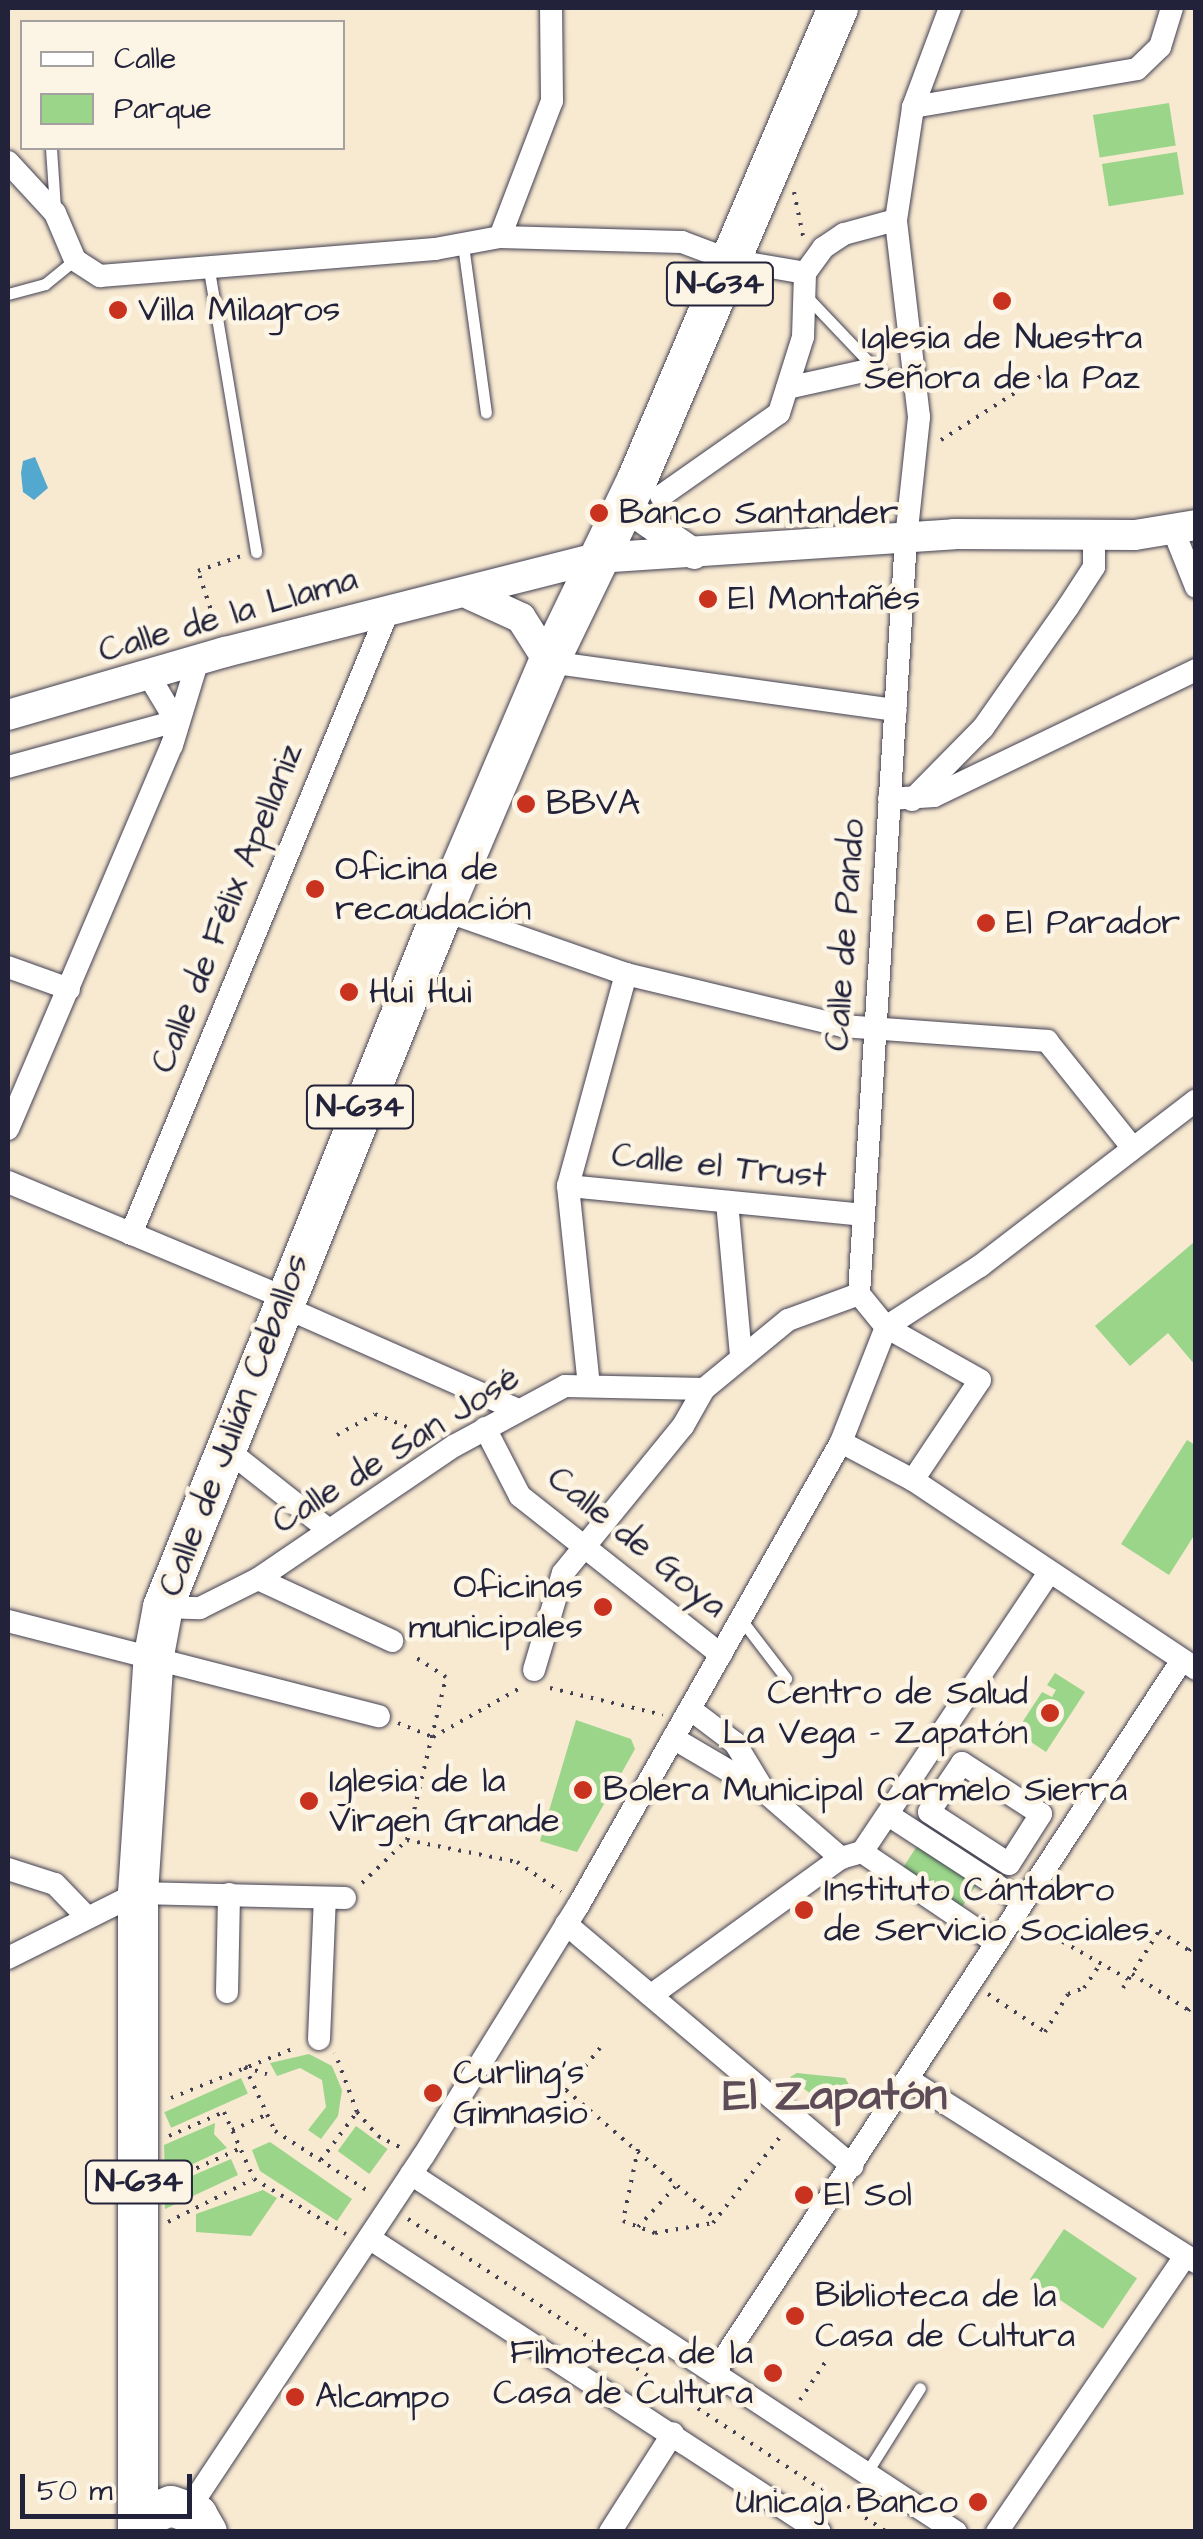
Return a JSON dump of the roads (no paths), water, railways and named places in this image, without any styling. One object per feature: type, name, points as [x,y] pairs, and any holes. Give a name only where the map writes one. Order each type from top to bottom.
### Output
[{"type":"highway","name":"N-634","points":[[597,558],[643,501],[730,260],[838,8]]},
{"type":"highway","name":"Calle de Julián Ceballos","points":[[167,2522],[140,2470],[140,2236],[150,2125],[138,1893],[154,1655],[163,1607],[281,1301],[442,910],[597,558]]},
{"type":"main road","points":[[643,501],[694,554]]},
{"type":"main road","name":"Calle de la Llama","points":[[8,715],[212,656],[389,609],[470,595],[597,558],[906,539],[1185,528]]},
{"type":"main road","points":[[470,595],[521,618],[549,662]]},
{"type":"street","points":[[500,237],[513,190],[552,100],[551,8]]},
{"type":"street","name":"Calle de Pando","points":[[859,1294],[874,1029],[901,799],[896,710],[906,539],[916,455],[918,378],[896,220],[913,107],[950,8]]},
{"type":"street","points":[[913,107],[1137,69],[1160,48],[1172,8]]},
{"type":"street","points":[[8,162],[55,212],[75,260],[115,277],[464,245],[500,237],[682,242],[730,260],[807,277]]},
{"type":"street","points":[[643,501],[779,413],[803,338],[807,277],[844,234],[896,220]]},
{"type":"street","points":[[787,388],[873,369]]},
{"type":"street","points":[[1185,528],[1196,587]]},
{"type":"street","points":[[901,799],[982,728],[1094,568],[1094,534]]},
{"type":"street","name":"Calle de Félix Apellaniz","points":[[132,1234],[389,609]]},
{"type":"street","points":[[8,1129],[176,722],[212,656]]},
{"type":"street","points":[[549,662],[896,710]]},
{"type":"street","points":[[901,799],[934,796],[1196,670]]},
{"type":"street","points":[[149,676],[176,722]]},
{"type":"street","points":[[8,767],[176,722]]},
{"type":"street","points":[[442,910],[626,974],[874,1029],[1047,1041],[1131,1146]]},
{"type":"street","points":[[8,966],[69,989]]},
{"type":"street","points":[[588,1386],[568,1186],[626,974]]},
{"type":"street","points":[[167,2522],[358,2236],[411,2174],[566,1924],[743,1622],[842,1442],[886,1327],[980,1266],[1131,1146],[1196,1100]]},
{"type":"street","points":[[8,1182],[132,1234],[518,1410]]},
{"type":"street","name":"Calle el Trust","points":[[568,1186],[864,1215]]},
{"type":"street","points":[[726,1202],[741,1356]]},
{"type":"street","points":[[537,1680],[563,1573],[684,1426],[704,1389],[741,1356],[800,1314],[859,1294],[886,1327],[980,1380],[914,1480]]},
{"type":"street","name":"Calle de San José","points":[[163,1607],[200,1608],[258,1579],[454,1446],[565,1386],[704,1389]]},
{"type":"street","name":"Calle de Goya","points":[[484,1428],[520,1496],[588,1546],[721,1656]]},
{"type":"street","points":[[715,2372],[1017,1908],[1189,1664],[914,1480],[842,1442]]},
{"type":"street","points":[[225,1448],[330,1530]]},
{"type":"street","points":[[653,1994],[852,1855],[890,1816],[1049,1573]]},
{"type":"street","points":[[258,1579],[392,1641]]},
{"type":"street","points":[[8,1621],[154,1655],[379,1716]]},
{"type":"street","points":[[682,1723],[734,1744],[765,1792]]},
{"type":"street","points":[[682,1723],[765,1792],[852,1855],[995,1942]]},
{"type":"street","points":[[962,1763],[1041,1814],[1009,1864],[929,1812],[962,1763]]},
{"type":"street","points":[[890,1816],[1017,1908]]},
{"type":"street","points":[[8,1869],[55,1884],[87,1917]]},
{"type":"street","points":[[8,1958],[138,1893],[335,1898],[320,2039]]},
{"type":"street","points":[[227,1992],[230,1894]]},
{"type":"street","points":[[566,1924],[852,2166]]},
{"type":"street","points":[[908,2080],[1190,2259],[998,2532]]},
{"type":"street","points":[[411,2174],[956,2532]]},
{"type":"street","points":[[358,2236],[673,2433],[820,2532]]},
{"type":"street","points":[[610,2532],[673,2433]]},
{"type":"lane","points":[[50,150],[55,212]]},
{"type":"lane","points":[[464,245],[486,412]]},
{"type":"lane","points":[[8,294],[45,284],[75,260]]},
{"type":"lane","points":[[210,270],[256,552]]},
{"type":"lane","points":[[807,277],[873,369],[882,376],[918,378]]},
{"type":"lane","points":[[743,1622],[786,1678]]},
{"type":"lane","points":[[867,2472],[920,2388]]},
{"type":"water","points":[[35,457],[48,488],[34,500],[23,492],[21,473],[23,461]]},
{"type":"place","name":"Iglesia de Nuestra Señora de la Paz","points":[[1002,301]]},
{"type":"place","name":"Villa Milagros","points":[[118,310]]},
{"type":"place","name":"Banco Santander","points":[[599,513]]},
{"type":"place","name":"El Montañés","points":[[708,599]]},
{"type":"place","name":"BBVA","points":[[526,804]]},
{"type":"place","name":"Oficina de recaudación","points":[[315,889]]},
{"type":"place","name":"El Parador","points":[[986,923]]},
{"type":"place","name":"Hui Hui","points":[[349,992]]},
{"type":"place","name":"Oficinas municipales","points":[[603,1607]]},
{"type":"place","name":"Centro de Salud La Vega - Zapatón","points":[[1050,1713]]},
{"type":"place","name":"Bolera Municipal Carmelo Sierra","points":[[583,1790]]},
{"type":"place","name":"Iglesia de la Virgen Grande","points":[[309,1801]]},
{"type":"place","name":"Instituto Cántabro de Servicio Sociales","points":[[804,1910]]},
{"type":"place","name":"Curling's Gimnasio","points":[[433,2093]]},
{"type":"place","name":"El Sol","points":[[804,2195]]},
{"type":"place","name":"Biblioteca de la Casa de Cultura","points":[[795,2316]]},
{"type":"place","name":"Filmoteca de la Casa de Cultura","points":[[773,2373]]},
{"type":"place","name":"Alcampo","points":[[295,2397]]},
{"type":"place","name":"Unicaja Banco","points":[[978,2502]]},
{"type":"district","name":"El Zapatón","points":[[835,2097]]}]
